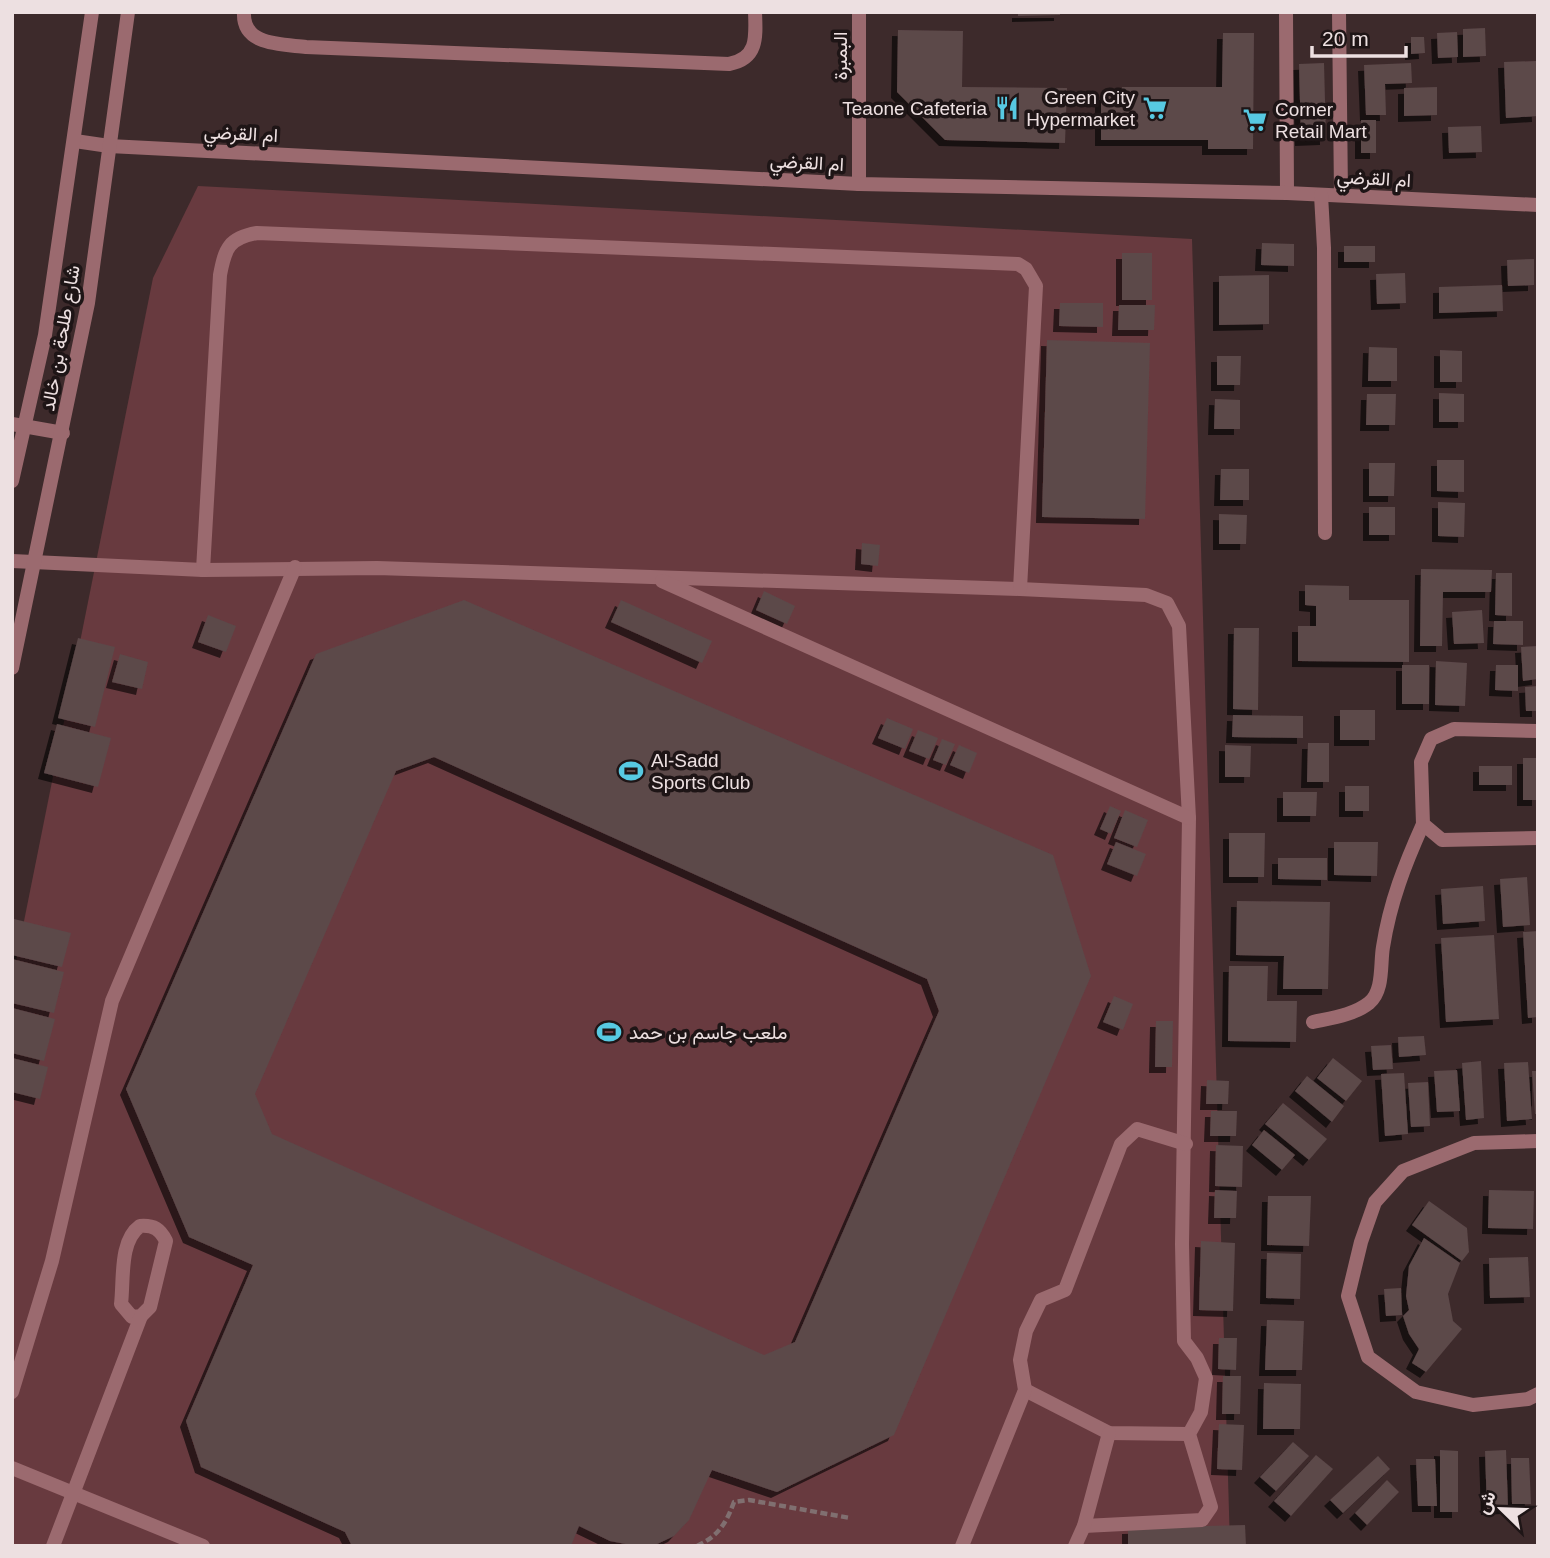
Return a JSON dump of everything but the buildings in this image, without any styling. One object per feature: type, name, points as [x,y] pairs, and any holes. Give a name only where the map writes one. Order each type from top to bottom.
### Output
[{"type":"street","name":"شارع طلحة بن خالد","points":[[12,481],[18,426],[45,335],[92,12]]},
{"type":"street","name":"شارع طلحة بن خالد","points":[[12,668],[88,303],[128,12]]},
{"type":"street","points":[[244,12],[244,21],[253,36],[268,43],[306,47],[729,64],[747,58],[753,51],[755,12]]},
{"type":"street","name":"البمبرة","points":[[859,12],[859,184]]},
{"type":"street","points":[[1286,12],[1287,193]]},
{"type":"street","points":[[1339,12],[1341,195]]},
{"type":"street","name":"ام القرضي","points":[[75,141],[109,146],[859,184],[1287,193],[1538,205]]},
{"type":"street","points":[[1321,195],[1324,248],[1325,533]]},
{"type":"street","points":[[203,570],[220,275],[230,243],[240,236],[257,233],[1018,264],[1026,269],[1036,286],[1020,589]]},
{"type":"street","points":[[18,426],[63,433]]},
{"type":"street","points":[[12,561],[203,570],[295,567],[1020,589],[1146,595],[1167,603],[1179,626],[1189,818],[1186,1144],[1182,1244],[1184,1341],[1197,1358],[1206,1378],[1201,1412],[1189,1434],[1211,1507],[1202,1520],[1084,1525]]},
{"type":"street","points":[[12,1392],[52,1261],[112,1001],[295,567]]},
{"type":"street","points":[[654,577],[1189,818]]},
{"type":"street","points":[[1313,1022],[1342,1015],[1370,1002],[1380,986],[1383,947],[1396,884],[1423,824],[1421,762],[1431,739],[1454,729],[1538,731]]},
{"type":"street","points":[[1423,824],[1442,840],[1538,838]]},
{"type":"street","points":[[962,1546],[1025,1390],[1020,1360],[1026,1331],[1041,1300],[1065,1290],[1121,1144],[1137,1129],[1186,1144]]},
{"type":"street","points":[[1538,1141],[1474,1143],[1403,1171],[1375,1202],[1361,1242],[1348,1296],[1368,1357],[1416,1392],[1473,1405],[1528,1399],[1538,1394]]},
{"type":"street","points":[[53,1546],[141,1316],[150,1307],[166,1241],[161,1231],[151,1226],[140,1226],[131,1233],[127,1243],[121,1304],[125,1312],[132,1317],[141,1316]]},
{"type":"street","points":[[1025,1390],[1109,1433],[1189,1434]]},
{"type":"street","points":[[1075,1546],[1084,1525],[1109,1433]]},
{"type":"street","points":[[12,1468],[203,1546]]},
{"type":"path","points":[[697,1546],[715,1537],[726,1523],[734,1503],[749,1500],[850,1518]]},
{"type":"shaded area","name":"Al-Sadd Sports Club","points":[[198,186],[1192,239],[1230,1546],[12,1546],[12,981],[153,278]]},
{"type":"place","name":"Teaone Cafeteria","points":[[1007,108]]},
{"type":"place","name":"Green City Hypermarket","points":[[1155,108]]},
{"type":"place","name":"Corner Retail Mart","points":[[1255,120]]},
{"type":"place","name":"Al-Sadd Sports Club","points":[[631,771]]},
{"type":"place","name":"ملعب جاسم بن حمد","points":[[609,1032]]}]
